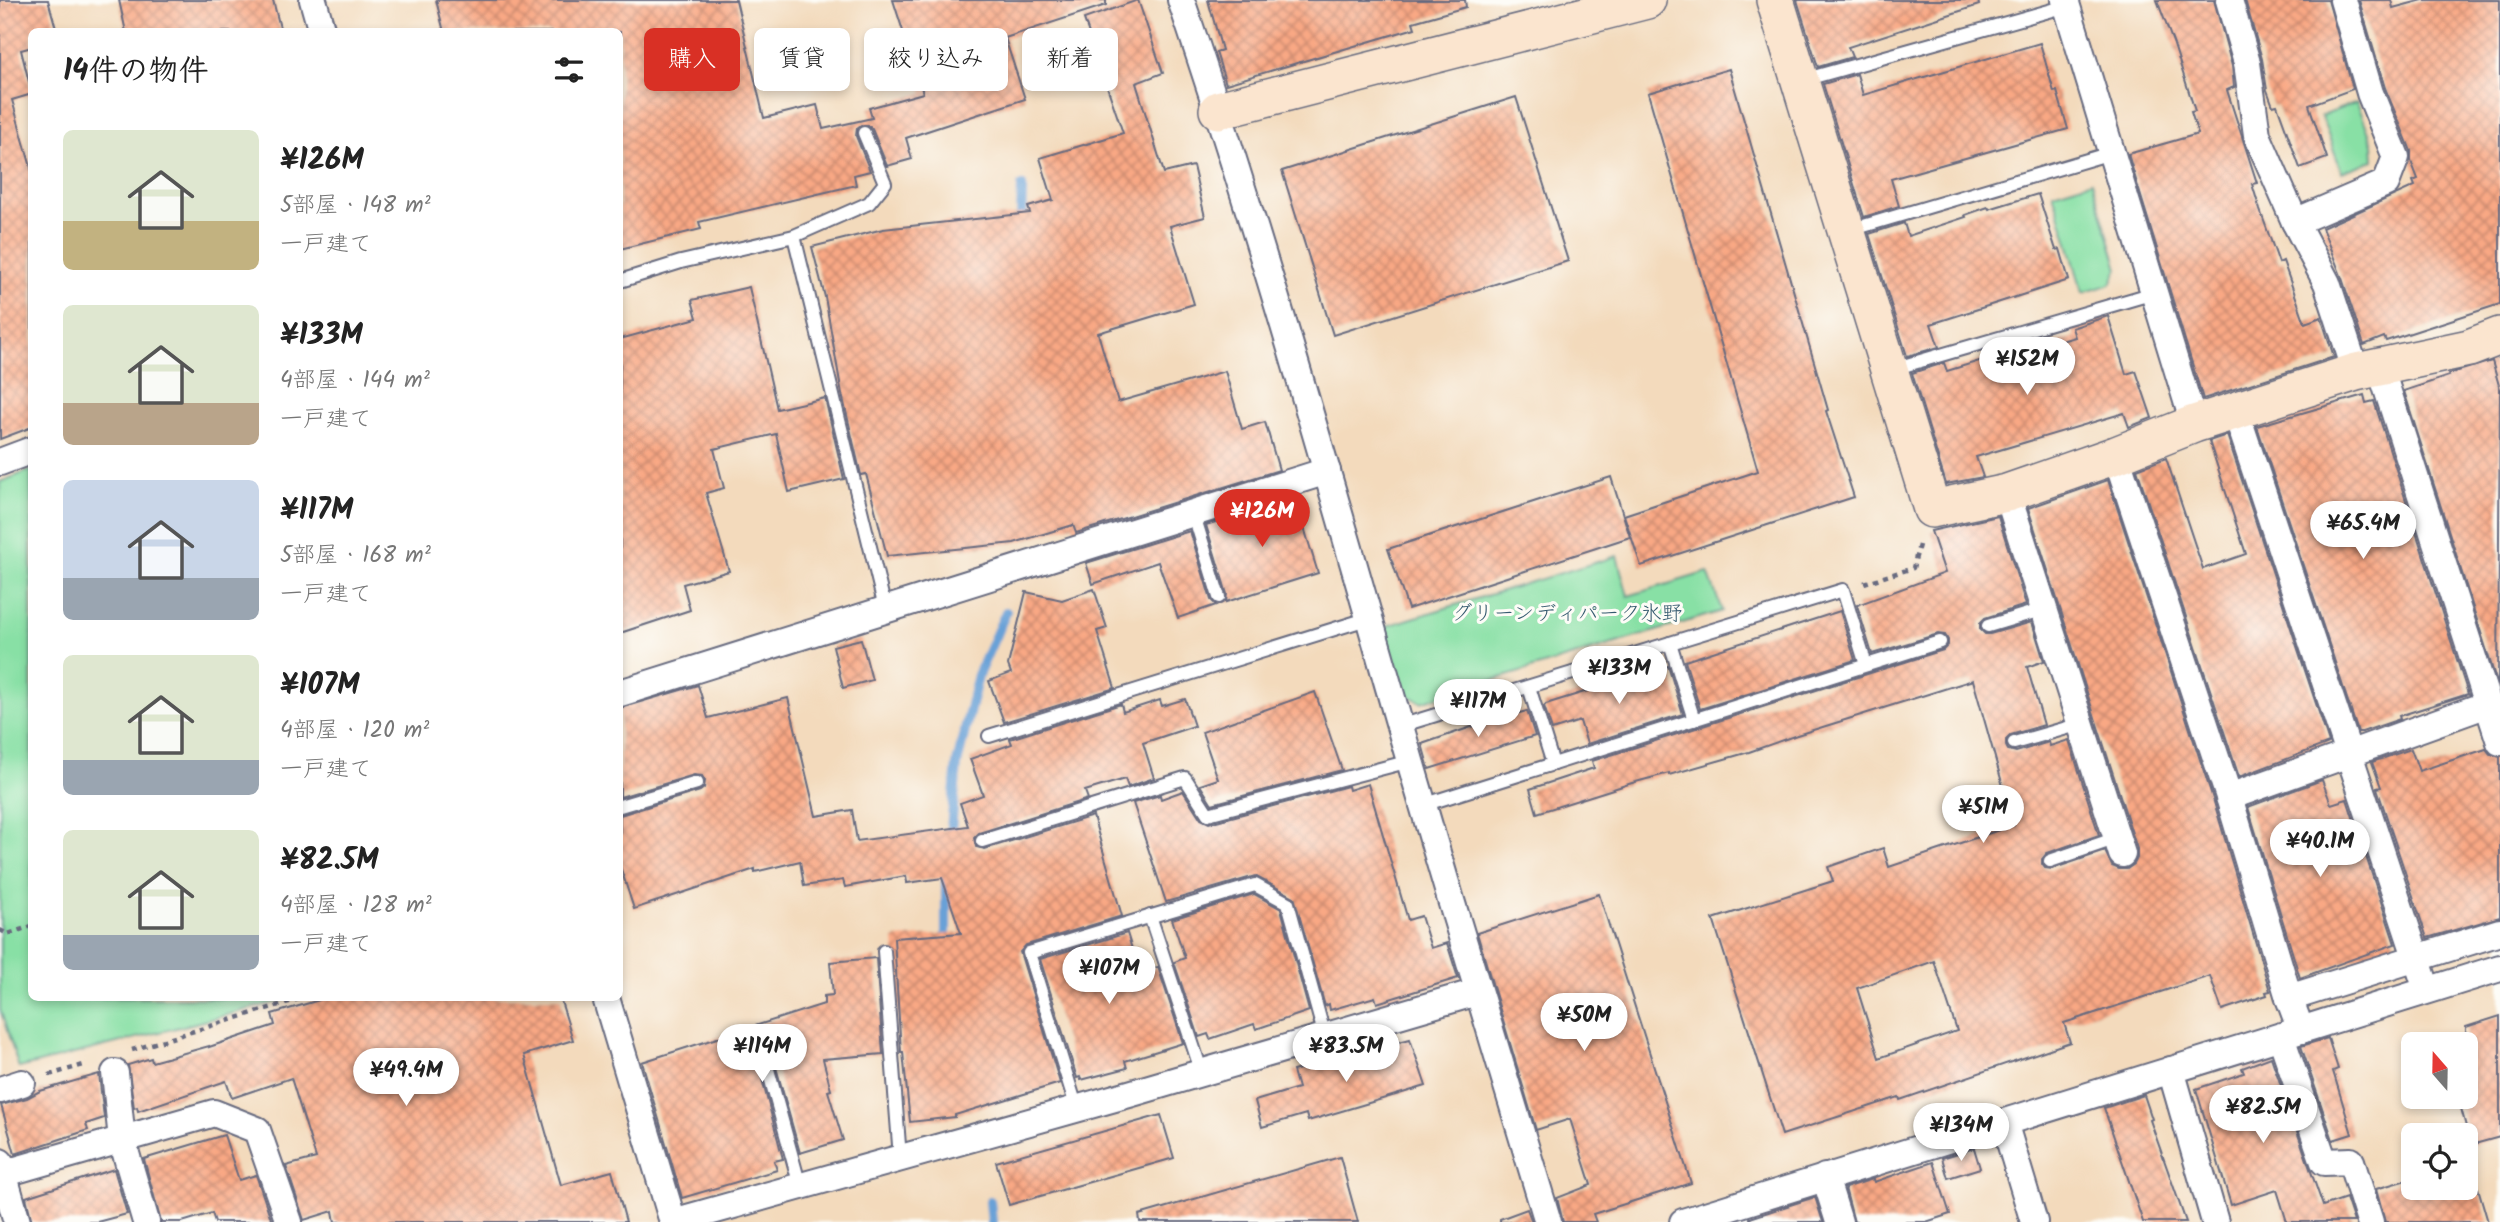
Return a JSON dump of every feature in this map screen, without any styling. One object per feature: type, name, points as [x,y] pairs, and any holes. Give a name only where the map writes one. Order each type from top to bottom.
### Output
[{"type":"street","points":[[313,0],[321,28]]},
{"type":"street","points":[[1181,0],[1218,110],[1327,471],[1477,992],[1548,1222]]},
{"type":"street","points":[[1218,110],[1647,0]]},
{"type":"street","points":[[1774,0],[1932,509],[2007,494],[2194,424],[2368,370],[2469,348],[2500,337]]},
{"type":"street","points":[[2229,0],[2247,63],[2257,135],[2295,222],[2368,370],[2500,742]]},
{"type":"street","points":[[2295,222],[2386,183],[2396,157],[2370,93],[2343,0]]},
{"type":"street","points":[[2066,3],[2194,424]]},
{"type":"street","points":[[2236,412],[2427,990]]},
{"type":"street","points":[[0,462],[28,452]]},
{"type":"street","points":[[2116,455],[2229,797],[2289,998],[2291,1033],[2324,1162],[2351,1161],[2370,1222]]},
{"type":"street","points":[[623,692],[1327,471]]},
{"type":"street","points":[[2007,494],[2120,846]]},
{"type":"street","points":[[2229,797],[2488,704]]},
{"type":"street","points":[[2289,998],[2500,932]]},
{"type":"street","points":[[1691,1221],[2500,968]]},
{"type":"street","points":[[607,1001],[673,1222],[1202,1073],[1477,992]]},
{"type":"street","points":[[112,1062],[122,1140],[146,1222]]},
{"type":"street","points":[[2171,1070],[2214,1222]]},
{"type":"street","points":[[17,1222],[1,1168],[122,1140],[214,1113],[257,1130],[289,1222]]},
{"type":"street","points":[[2004,1122],[2034,1222]]},
{"type":"street","points":[[1825,1177],[1839,1222]]},
{"type":"lane","points":[[1800,81],[2066,3]]},
{"type":"lane","points":[[623,280],[681,262],[794,236],[869,203],[885,183],[864,133]]},
{"type":"lane","points":[[1846,231],[2111,153]]},
{"type":"lane","points":[[794,236],[885,608]]},
{"type":"lane","points":[[1889,370],[2154,293]]},
{"type":"lane","points":[[1193,512],[1219,597]]},
{"type":"lane","points":[[1400,726],[1843,590],[1866,665]]},
{"type":"lane","points":[[1988,626],[2044,609]]},
{"type":"lane","points":[[989,736],[1370,618]]},
{"type":"lane","points":[[1423,806],[1940,642]]},
{"type":"lane","points":[[1670,643],[1694,720]]},
{"type":"lane","points":[[1529,687],[1553,764]]},
{"type":"lane","points":[[2014,744],[2081,724]]},
{"type":"lane","points":[[982,841],[1185,778],[1208,814],[1410,761]]},
{"type":"lane","points":[[623,805],[697,783]]},
{"type":"lane","points":[[2050,861],[2120,846]]},
{"type":"lane","points":[[1077,1108],[1029,953],[1255,885],[1288,903],[1325,1037]]},
{"type":"lane","points":[[1150,916],[1202,1073]]},
{"type":"lane","points":[[884,951],[901,1158]]},
{"type":"lane","points":[[766,1062],[800,1186]]},
{"type":"path","points":[[1843,590],[1913,568],[1921,536],[1932,509]]},
{"type":"path","points":[[0,930],[8,934],[28,927]]},
{"type":"path","points":[[11,1086],[112,1062],[293,1001]]},
{"type":"green space","points":[[2357,102],[2373,144],[2374,160],[2342,172],[2321,116]]},
{"type":"green space","points":[[2092,181],[2118,269],[2111,284],[2083,293],[2053,193]]},
{"type":"green space","points":[[28,471],[28,1001],[281,1001],[19,1068],[0,1009],[0,482]]},
{"type":"green space","name":"グリーンディパーク氷野","points":[[1617,556],[1628,596],[1708,572],[1722,611],[1421,702],[1401,692],[1383,627]]},
{"type":"building","points":[[0,0],[48,0],[56,28],[28,28],[28,48],[21,50],[28,78],[28,95],[12,100],[28,157],[28,428],[0,439]]},
{"type":"building","points":[[119,0],[273,0],[280,28],[125,28]]},
{"type":"building","points":[[436,0],[736,0],[754,76],[754,91],[758,91],[764,118],[817,105],[823,129],[872,118],[869,108],[923,93],[922,91],[1008,91],[1008,47],[1025,99],[906,138],[912,159],[887,166],[872,129],[861,125],[857,128],[856,136],[870,171],[854,175],[856,185],[699,222],[701,229],[623,248],[623,28],[443,28]]},
{"type":"building","points":[[893,0],[1106,0],[1106,5],[1036,28],[1022,28],[1022,32],[1008,37],[1008,28],[902,28]]},
{"type":"building","points":[[1138,0],[1163,73],[1136,83],[1164,173],[1193,166],[1205,217],[1170,226],[1194,304],[1098,333],[1118,402],[1225,371],[1242,429],[1265,422],[1279,470],[1076,533],[1073,525],[1014,543],[887,556],[866,474],[861,475],[842,394],[825,297],[812,247],[883,229],[1030,213],[1028,207],[1053,200],[1040,158],[1123,133],[1109,91],[1118,91],[1118,28],[1087,28],[1084,19]]},
{"type":"building","points":[[1208,0],[1465,0],[1466,7],[1413,22],[1415,28],[1226,84],[1216,52],[1222,50]]},
{"type":"building","points":[[1797,0],[1978,0],[1979,5],[1848,47],[1852,57],[1818,67]]},
{"type":"building","points":[[2157,0],[2214,0],[2232,66],[2234,87],[2227,90],[2257,183],[2252,184],[2260,210],[2279,263],[2283,261],[2305,323],[2321,317],[2334,357],[2203,399],[2128,154],[2198,134],[2191,112],[2195,111]]},
{"type":"building","points":[[2245,0],[2328,0],[2353,89],[2309,105],[2327,158],[2300,168],[2277,105],[2273,106],[2267,90],[2262,59]]},
{"type":"building","points":[[2359,0],[2391,0],[2393,8],[2423,0],[2500,0],[2500,304],[2386,341],[2384,337],[2364,345],[2322,228],[2415,186],[2413,181],[2418,179],[2411,161],[2411,151],[2385,88]]},
{"type":"building","points":[[2040,43],[2068,129],[1891,179],[1899,206],[1864,217],[1823,84],[1857,74],[1863,95]]},
{"type":"building","points":[[1729,69],[1828,410],[1826,411],[1854,497],[1641,566],[1624,515],[1758,471],[1648,93]]},
{"type":"building","points":[[1516,97],[1568,261],[1333,335],[1282,171]]},
{"type":"building","points":[[2038,194],[2069,280],[1931,324],[1939,347],[1907,356],[1869,234],[1904,223],[1908,236],[1988,207],[1989,209]]},
{"type":"building","points":[[749,287],[777,409],[825,398],[844,479],[789,492],[776,434],[714,449],[724,488],[706,493],[729,571],[683,584],[690,610],[623,632],[623,338],[697,318],[692,300]]},
{"type":"building","points":[[2108,316],[2126,374],[2136,371],[2152,418],[2129,427],[2124,413],[1976,457],[1983,477],[1946,484],[1912,373],[1944,363],[1947,371],[2015,350],[2016,354],[2075,337],[2072,328]]},
{"type":"building","points":[[2492,361],[2500,389],[2498,686],[2404,391]]},
{"type":"building","points":[[2364,395],[2366,403],[2374,401],[2468,694],[2358,732],[2257,426]]},
{"type":"building","points":[[2227,435],[2329,743],[2239,777],[2137,469],[2166,458],[2203,569],[2246,554],[2209,441]]},
{"type":"building","points":[[1611,477],[1630,537],[1408,609],[1388,549]]},
{"type":"building","points":[[2108,480],[2214,802],[2270,991],[2266,992],[2267,995],[2222,1010],[2210,976],[2064,1023],[2070,1042],[1900,1100],[1899,1097],[1782,1135],[1713,919],[1833,881],[1828,867],[1883,848],[1889,867],[2014,825],[1973,680],[1749,752],[1632,783],[1537,813],[1530,789],[1594,768],[1592,761],[1943,650],[1948,645],[1948,640],[1945,635],[1938,634],[1872,654],[1857,605],[1945,573],[1931,531],[1998,516],[2026,605],[1985,618],[1980,623],[1980,629],[1985,634],[1990,634],[2032,622],[2044,661],[2027,667],[2044,725],[2011,735],[2006,740],[2006,746],[2008,750],[2016,752],[2049,742],[2050,746],[2069,740],[2099,835],[2047,853],[2042,864],[2045,868],[2052,869],[2105,851],[2112,866],[2127,869],[2137,858],[2137,849],[2028,508]],"holes":[[[1934,961],[1957,1031],[1879,1058],[1857,988]]]},
{"type":"building","points":[[1295,498],[1318,573],[1226,602],[1227,594],[1206,525]]},
{"type":"building","points":[[1190,531],[1211,600],[1216,605],[1178,618],[1158,562],[1093,584],[1086,563]]},
{"type":"building","points":[[1094,589],[1107,628],[1097,631],[1115,688],[1004,722],[989,681],[1011,673],[1008,665],[1026,592],[1062,600]]},
{"type":"building","points":[[1840,611],[1855,660],[1700,709],[1685,661]]},
{"type":"building","points":[[861,639],[872,680],[843,688],[833,646]]},
{"type":"building","points":[[1668,666],[1683,714],[1587,744],[1580,721],[1552,730],[1544,706],[1546,704]]},
{"type":"building","points":[[698,685],[708,718],[788,698],[816,816],[852,810],[857,841],[968,826],[960,803],[983,795],[970,759],[1012,744],[1010,739],[1121,704],[1123,712],[1160,700],[1162,706],[1185,699],[1194,726],[1143,743],[1154,778],[1128,787],[1125,779],[1085,791],[1088,799],[979,833],[974,838],[976,847],[985,849],[1093,816],[1122,916],[1026,945],[1020,952],[1060,1083],[955,1117],[910,1122],[901,1052],[894,938],[961,933],[942,878],[907,883],[906,876],[845,887],[843,880],[804,886],[800,861],[755,872],[755,869],[634,909],[623,875],[623,814],[700,791],[704,788],[705,781],[702,776],[694,775],[623,796],[623,707]]},
{"type":"building","points":[[1315,692],[1342,770],[1212,804],[1200,785],[1218,779],[1202,732]]},
{"type":"building","points":[[1527,711],[1535,736],[1429,769],[1422,744]]},
{"type":"building","points":[[2411,749],[2419,771],[2486,749],[2490,754],[2500,757],[2500,917],[2427,938],[2377,788],[2381,787],[2372,762]]},
{"type":"building","points":[[2322,780],[2331,804],[2347,799],[2395,944],[2300,978],[2248,807]]},
{"type":"building","points":[[1368,784],[1408,920],[1421,916],[1431,948],[1447,943],[1458,978],[1377,1003],[1375,997],[1330,1010],[1329,1004],[1325,1006],[1294,897],[1255,876],[1166,902],[1133,803],[1160,795],[1161,799],[1183,791],[1201,819],[1209,823],[1348,786],[1349,790]]},
{"type":"building","points":[[1254,894],[1281,909],[1309,1011],[1256,1029],[1254,1024],[1210,1039],[1208,1034],[1199,1037],[1174,962],[1185,958],[1172,919]]},
{"type":"building","points":[[1599,894],[1691,1183],[1593,1214],[1596,1222],[1563,1222],[1557,1198],[1591,1185],[1570,1119],[1536,1130],[1477,933]]},
{"type":"building","points":[[1127,933],[1139,972],[1158,967],[1183,1043],[1125,1061],[1127,1068],[1081,1080],[1080,1077],[1077,1078],[1040,959]]},
{"type":"building","points":[[876,958],[883,1054],[823,1059],[831,1090],[828,1091],[843,1140],[800,1153],[774,1060],[769,1054],[763,1054],[758,1059],[758,1064],[783,1159],[774,1161],[777,1170],[682,1198],[642,1062],[824,1004],[824,996],[833,995],[830,962]]},
{"type":"building","points":[[316,1001],[561,1001],[573,1040],[524,1055],[561,1185],[612,1171],[626,1222],[335,1222],[333,1211],[304,1220],[286,1166],[316,1158],[291,1078],[232,1098],[226,1081],[138,1111],[137,1107],[134,1108],[128,1065],[151,1058],[152,1062],[209,1047],[275,1025],[272,1014]]},
{"type":"building","points":[[2500,1016],[2500,1137],[2478,1143],[2478,1123],[2465,1123],[2461,1110],[2478,1110],[2478,1032],[2466,1032],[2466,1027]]},
{"type":"building","points":[[2328,1038],[2338,1069],[2333,1071],[2352,1134],[2333,1140],[2301,1046]]},
{"type":"building","points":[[1410,1039],[1426,1086],[1308,1121],[1306,1114],[1262,1127],[1255,1101],[1298,1088],[1293,1071]]},
{"type":"building","points":[[2271,1057],[2323,1206],[2346,1198],[2354,1222],[2287,1222],[2277,1190],[2231,1205],[2196,1089],[2244,1073],[2242,1068]]},
{"type":"building","points":[[99,1074],[104,1118],[86,1124],[88,1130],[15,1154],[1,1105]]},
{"type":"building","points":[[2144,1095],[2152,1119],[2150,1120],[2186,1222],[2143,1222],[2104,1108]]},
{"type":"building","points":[[1161,1115],[1174,1158],[1009,1205],[996,1162]]},
{"type":"building","points":[[224,1135],[239,1180],[256,1175],[272,1222],[215,1222],[212,1213],[182,1222],[161,1222],[144,1159]]},
{"type":"building","points":[[1974,1148],[1980,1168],[1948,1178],[1942,1158]]},
{"type":"building","points":[[1340,1157],[1358,1222],[1140,1222],[1139,1215]]},
{"type":"building","points":[[1933,1162],[1950,1214],[1926,1222],[1854,1222],[1845,1188],[1873,1179],[1874,1182]]},
{"type":"building","points":[[114,1169],[127,1214],[97,1222],[32,1222],[26,1197]]},
{"type":"building","points":[[2401,1182],[2401,1200],[2478,1200],[2478,1188],[2488,1222],[2385,1222],[2376,1189]]},
{"type":"building","points":[[1815,1197],[1823,1222],[1751,1222],[1750,1218]]},
{"type":"building","points":[[1527,1209],[1532,1222],[1500,1222],[1500,1219]]},
{"type":"waterway","points":[[1021,224],[1022,186]]},
{"type":"waterway","points":[[950,840],[957,764],[978,675],[1006,612]]},
{"type":"waterway","points":[[946,876],[946,945]]},
{"type":"waterway","points":[[990,1201],[992,1222]]}]
